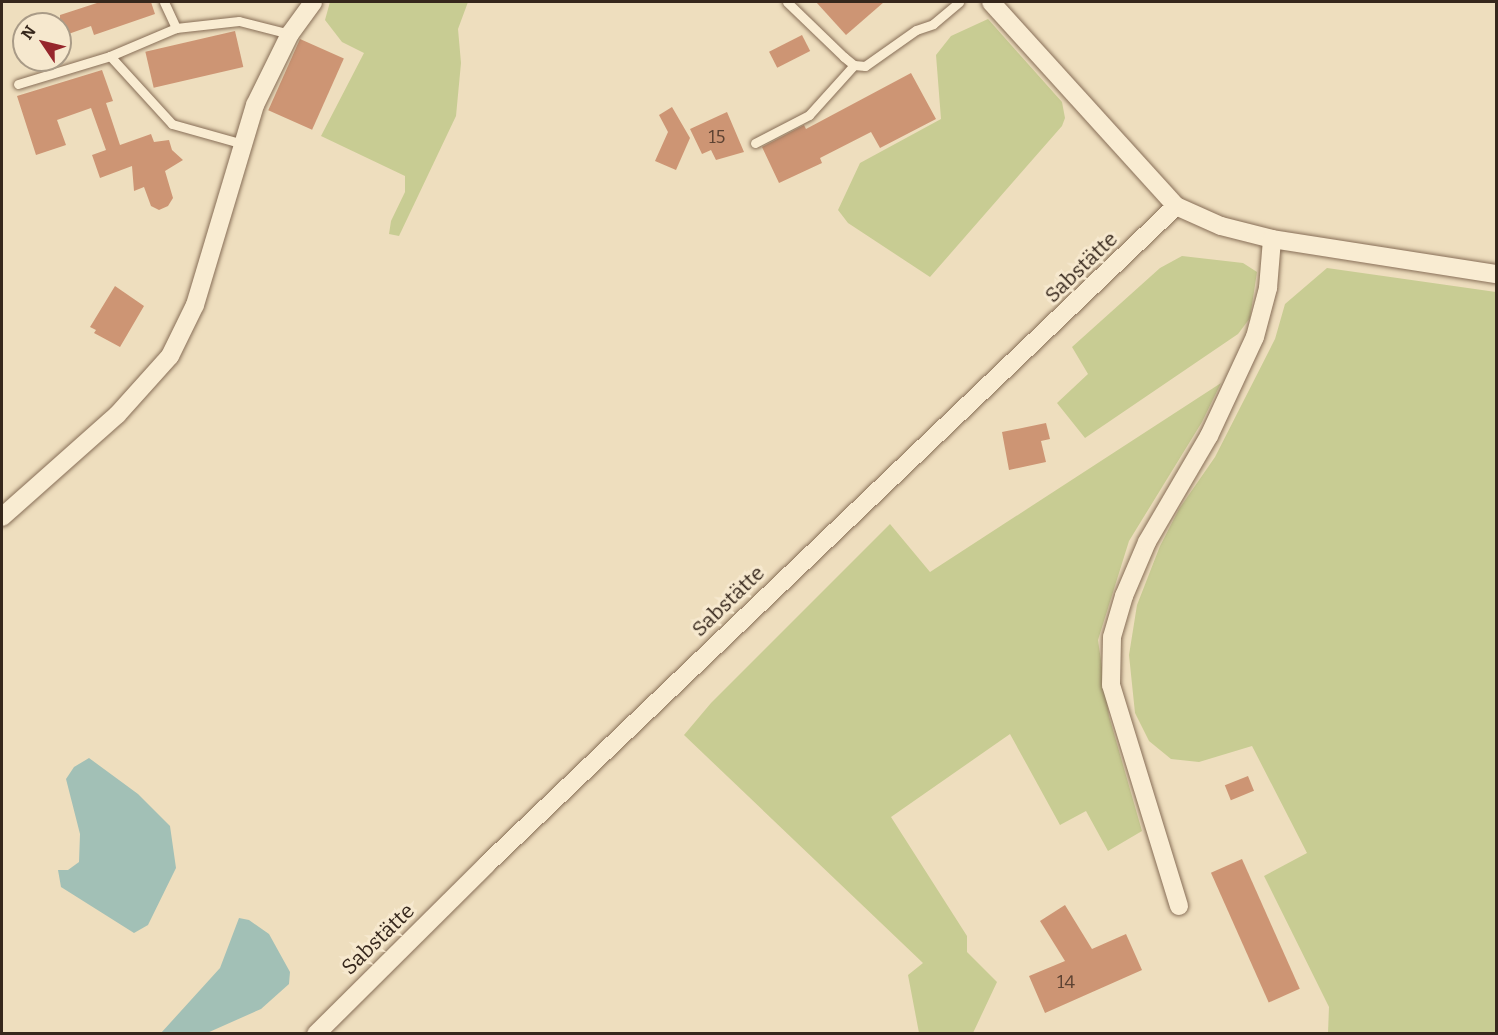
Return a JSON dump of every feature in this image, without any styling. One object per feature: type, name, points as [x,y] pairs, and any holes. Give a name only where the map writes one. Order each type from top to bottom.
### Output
[{"type":"street","points":[[2,517],[117,415],[170,356],[195,305],[255,105],[290,33],[313,2]]},
{"type":"street","points":[[991,2],[1176,207],[1221,226],[1272,239],[1497,274]]},
{"type":"street","name":"Sabstätte","points":[[316,1034],[519,833],[1176,207]]},
{"type":"street","points":[[1179,906],[1111,685],[1112,637],[1124,596],[1148,542],[1209,436],[1255,337],[1268,288],[1272,239]]},
{"type":"lane","points":[[164,2],[176,28]]},
{"type":"lane","points":[[787,2],[854,65],[865,66],[959,2]]},
{"type":"lane","points":[[18,84],[110,56],[176,28],[239,21],[290,33]]},
{"type":"lane","points":[[110,56],[172,124],[243,144]]},
{"type":"lane","points":[[755,143],[809,115],[854,65]]},
{"type":"green space","points":[[330,2],[468,2],[458,29],[461,63],[456,116],[399,236],[389,234],[391,221],[405,192],[405,176],[321,136],[364,53],[342,42],[325,20]]},
{"type":"green space","points":[[988,19],[1062,102],[1065,118],[1062,126],[930,277],[848,223],[838,210],[860,163],[941,119],[936,55],[951,36]]},
{"type":"green space","points":[[1182,256],[1243,263],[1257,272],[1250,318],[1238,334],[1085,438],[1057,403],[1088,374],[1072,347],[1160,268]]},
{"type":"green space","points":[[1327,268],[1496,292],[1496,1033],[1328,1033],[1329,1007],[1264,876],[1307,853],[1252,746],[1199,762],[1171,759],[1149,741],[1135,713],[1129,655],[1137,605],[1160,546],[1179,509],[1215,457],[1275,339],[1285,304]]},
{"type":"green space","points":[[1221,383],[1202,422],[1129,541],[1098,640],[1109,716],[1142,831],[1108,851],[1086,811],[1060,825],[1010,734],[891,817],[967,936],[967,952],[997,982],[973,1033],[919,1033],[908,975],[923,963],[684,735],[711,703],[890,524],[930,572]]},
{"type":"water","points":[[89,758],[138,794],[170,826],[176,868],[148,925],[134,933],[61,887],[58,870],[68,870],[79,862],[80,834],[66,779],[74,767]]},
{"type":"water","points":[[239,918],[249,920],[269,934],[290,972],[289,984],[261,1009],[207,1033],[161,1033],[220,968]]},
{"type":"building","points":[[100,2],[151,2],[155,14],[94,35],[91,26],[72,33],[72,12],[69,12]]},
{"type":"building","points":[[816,2],[884,2],[846,35]]},
{"type":"building","points":[[235,31],[243,67],[154,88],[145,52]]},
{"type":"building","points":[[802,35],[810,51],[777,68],[769,52]]},
{"type":"building","points":[[300,39],[344,59],[312,130],[268,110]]},
{"type":"building","points":[[102,70],[113,101],[106,103],[120,145],[151,134],[154,142],[169,140],[172,150],[183,160],[165,171],[173,198],[168,206],[159,210],[151,206],[144,187],[134,191],[132,166],[100,178],[92,155],[106,150],[91,108],[57,120],[66,145],[36,155],[17,96]]},
{"type":"building","points":[[911,73],[936,119],[880,148],[871,132],[820,158],[822,163],[779,183],[762,147],[804,125],[806,129]]},
{"type":"building","points":[[672,107],[690,138],[676,170],[655,161],[668,132],[659,115]]},
{"type":"building","points":[[727,112],[744,152],[716,160],[711,150],[702,154],[690,129]]},
{"type":"building","points":[[115,286],[144,306],[120,347],[94,333],[96,330],[90,327]]},
{"type":"building","points":[[1046,423],[1050,439],[1041,441],[1046,462],[1009,470],[1002,432]]},
{"type":"building","points":[[1248,776],[1254,791],[1231,800],[1225,785]]},
{"type":"building","points":[[1242,859],[1300,989],[1269,1003],[1211,873]]},
{"type":"building","points":[[1065,905],[1092,949],[1126,934],[1142,970],[1045,1013],[1029,976],[1065,961],[1040,921]]}]
